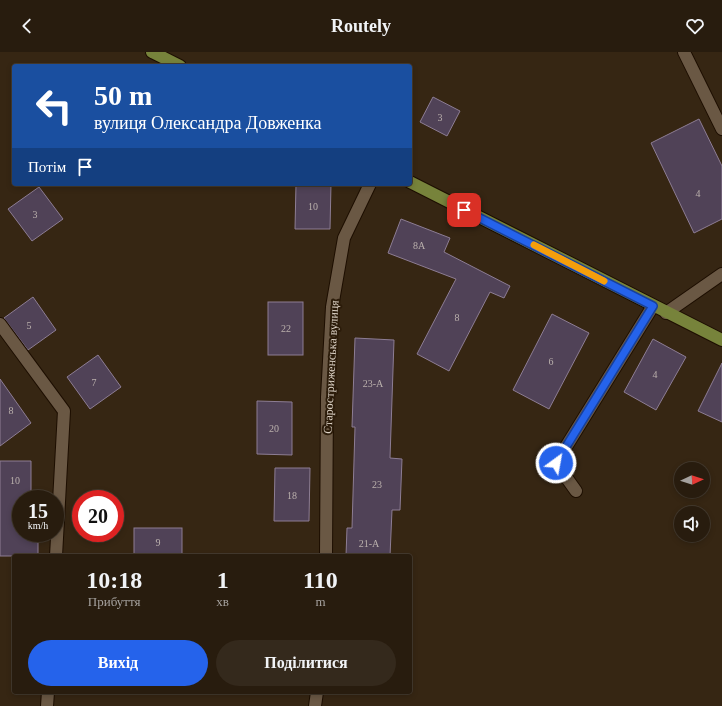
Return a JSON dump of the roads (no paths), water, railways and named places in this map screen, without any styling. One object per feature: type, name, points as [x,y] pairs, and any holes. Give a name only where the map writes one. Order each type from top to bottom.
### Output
[{"type":"main road","points":[[152,52],[176,64]]},
{"type":"main road","points":[[412,183],[722,340]]},
{"type":"street","points":[[684,52],[722,129]]},
{"type":"street","name":"Старостриженська вулиця","points":[[326,554],[327,397],[332,307],[344,238],[369,186]]},
{"type":"street","points":[[666,312],[722,274]]},
{"type":"street","points":[[576,491],[556,463],[653,306]]},
{"type":"street","points":[[0,324],[64,411],[56,554]]},
{"type":"street","points":[[47,706],[48,694]]},
{"type":"street","points":[[315,706],[317,694]]}]
